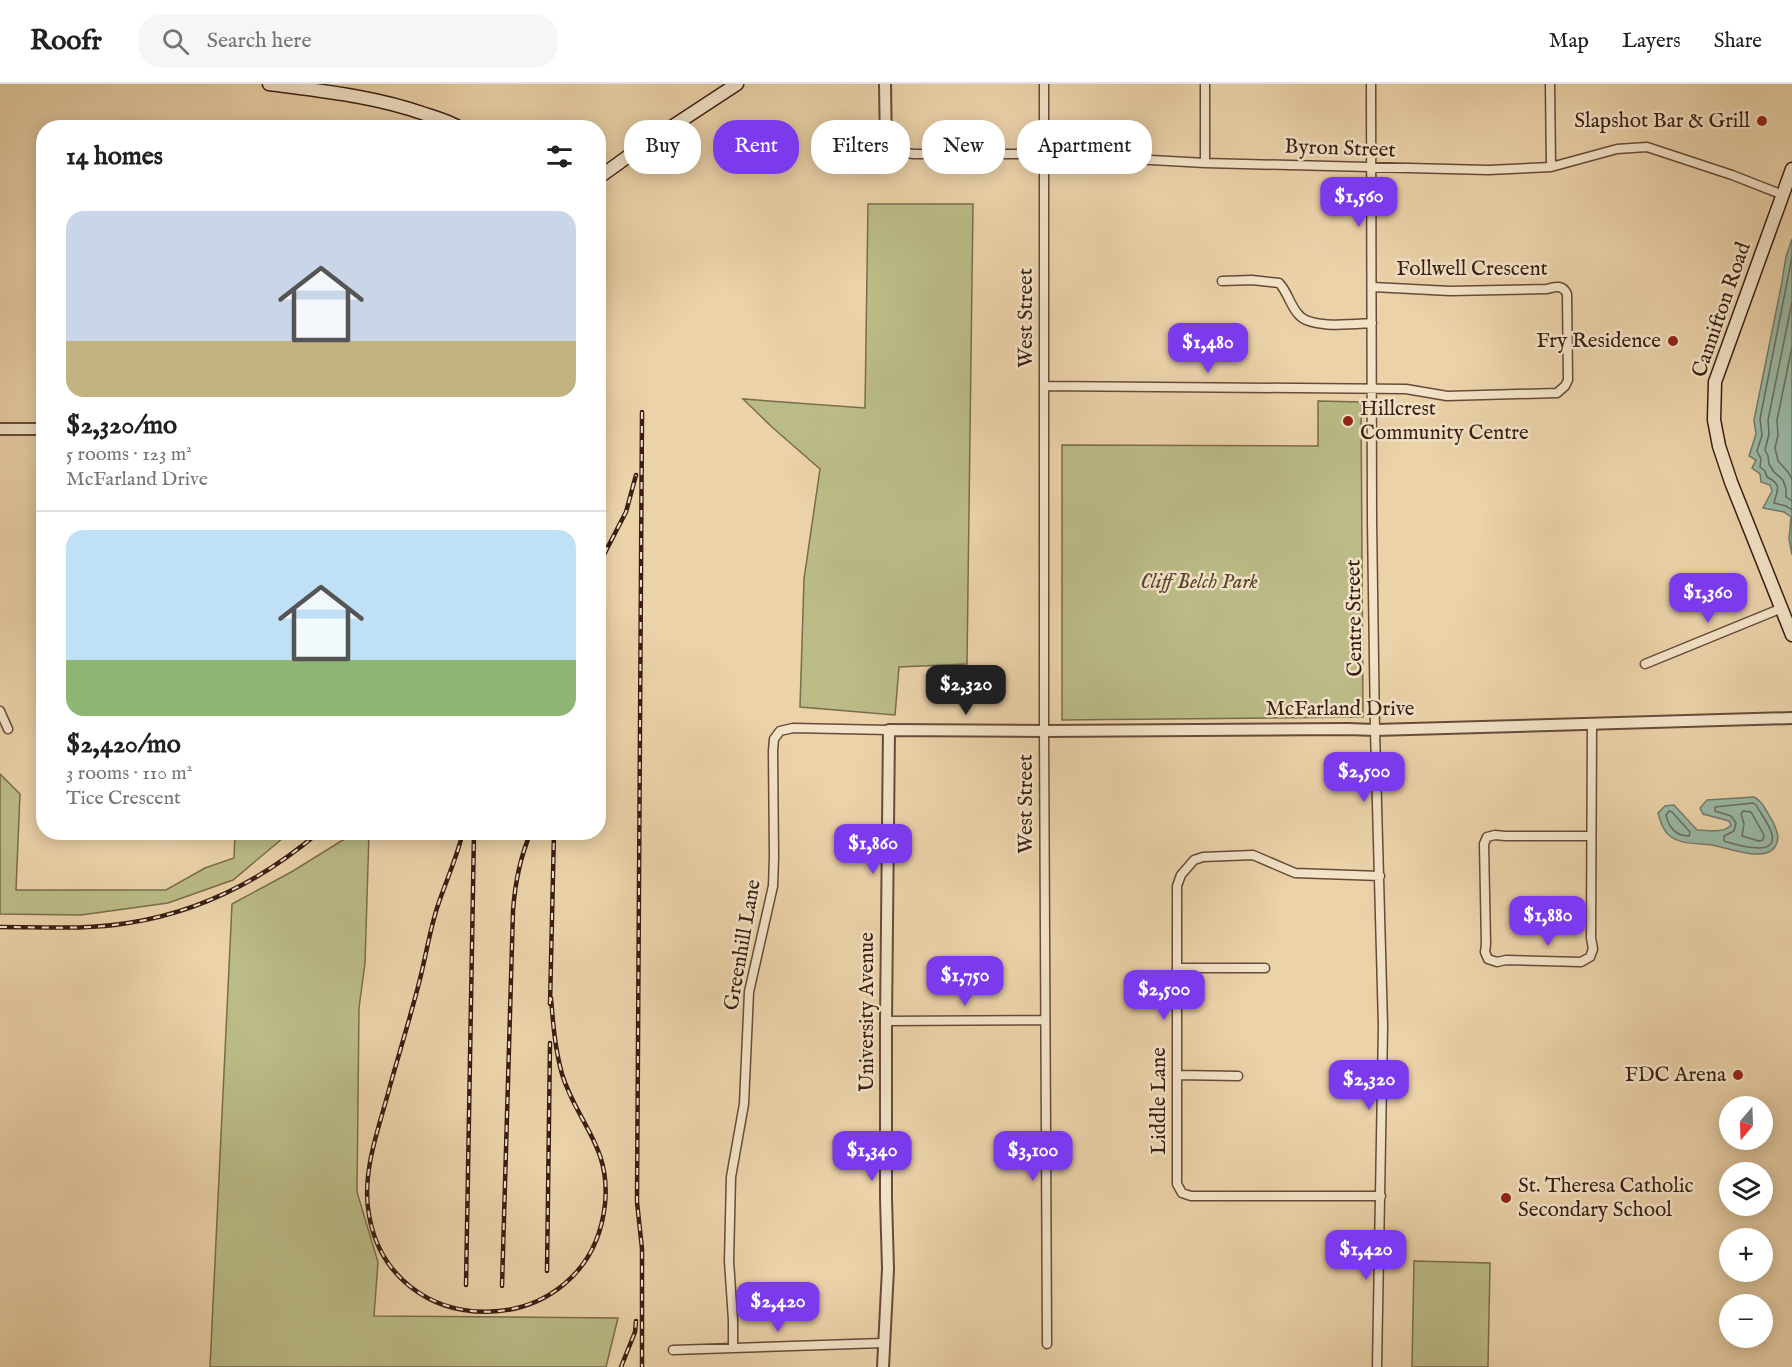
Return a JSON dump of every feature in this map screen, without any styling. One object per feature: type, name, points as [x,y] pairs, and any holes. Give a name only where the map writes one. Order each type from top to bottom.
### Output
[{"type":"main road","points":[[269,84],[351,94],[444,120]]},
{"type":"main road","points":[[606,172],[737,84]]},
{"type":"main road","name":"Cannifton Road","points":[[1792,169],[1714,382],[1714,420],[1719,446],[1792,635]]},
{"type":"street","points":[[885,84],[886,120]]},
{"type":"street","name":"West Street","points":[[1044,84],[1044,120]]},
{"type":"street","points":[[1205,84],[1205,163]]},
{"type":"street","name":"Centre Street","points":[[1371,84],[1372,521],[1383,1026],[1377,1367]]},
{"type":"street","points":[[1550,84],[1551,167]]},
{"type":"street","name":"Byron Street","points":[[1152,160],[1488,170],[1551,167],[1617,149],[1647,147],[1732,175],[1783,195]]},
{"type":"street","name":"Byron Street","points":[[910,154],[1017,154]]},
{"type":"street","name":"West Street","points":[[1044,174],[1044,1020],[1047,1344]]},
{"type":"street","points":[[1222,281],[1252,280],[1279,283],[1288,294],[1298,315],[1316,324],[1372,323]]},
{"type":"street","name":"Follwell Crescent","points":[[1373,287],[1450,291],[1547,289],[1556,286],[1568,294],[1568,380],[1557,393],[1447,396],[1418,390],[1373,389]]},
{"type":"street","points":[[1044,386],[1373,389]]},
{"type":"street","points":[[0,429],[36,429]]},
{"type":"street","points":[[1645,664],[1782,608]]},
{"type":"street","points":[[0,711],[8,729]]},
{"type":"street","name":"McFarland Drive","points":[[889,729],[1375,730],[1792,718]]},
{"type":"street","points":[[1592,724],[1592,836],[1591,938],[1593,949],[1590,957],[1581,962],[1506,960],[1497,962],[1488,959],[1485,952],[1484,844],[1487,837],[1495,835],[1592,836]]},
{"type":"street","name":"Greenhill Lane","points":[[733,1347],[729,1261],[731,1177],[744,1104],[749,992],[773,886],[774,739],[780,731],[793,728],[889,729]]},
{"type":"street","name":"University Avenue","points":[[883,1367],[888,1269],[886,1021],[889,729]]},
{"type":"street","name":"Liddle Lane","points":[[1380,876],[1295,873],[1253,855],[1203,857],[1194,860],[1181,874],[1177,886],[1177,1184],[1182,1193],[1191,1196],[1381,1196]]},
{"type":"street","points":[[1177,968],[1265,968]]},
{"type":"street","points":[[886,1021],[1044,1020]]},
{"type":"street","points":[[1177,1075],[1238,1076]]},
{"type":"street","points":[[673,1350],[883,1343]]},
{"type":"green space","points":[[868,204],[973,204],[967,664],[899,667],[895,715],[800,707],[804,579],[820,469],[743,399],[865,408]]},
{"type":"green space","name":"Cliff Belch Park","points":[[1318,401],[1361,402],[1363,717],[1062,720],[1062,445],[1318,446]]},
{"type":"green space","points":[[0,774],[20,794],[16,890],[166,890],[205,868],[234,858],[235,840],[281,840],[233,880],[168,903],[81,915],[0,914]]},
{"type":"green space","points":[[343,840],[369,840],[365,963],[359,1008],[357,1192],[378,1262],[374,1316],[618,1318],[606,1367],[210,1367],[232,904],[293,871]]},
{"type":"green space","points":[[1414,1261],[1490,1263],[1488,1367],[1412,1367]]},
{"type":"water","points":[[1792,239],[1792,555],[1789,539],[1791,517],[1784,512],[1763,508],[1772,491],[1770,485],[1761,482],[1760,474],[1752,468],[1756,460],[1749,456],[1756,434],[1754,420],[1786,257]]},
{"type":"water","points":[[1754,797],[1765,808],[1778,835],[1774,848],[1762,854],[1676,840],[1664,829],[1658,813],[1665,806],[1674,805],[1697,830],[1720,831],[1731,825],[1729,821],[1703,814],[1700,808],[1707,800]]},
{"type":"railway","points":[[642,412],[637,1202],[642,1249],[642,1367]]},
{"type":"railway","points":[[606,551],[626,512],[636,475]]},
{"type":"railway","points":[[0,927],[96,927],[155,918],[180,911],[206,902],[253,879],[309,840]]},
{"type":"railway","points":[[461,840],[435,914],[417,992],[377,1131],[370,1162],[367,1193],[368,1208],[382,1254],[410,1286],[447,1306],[487,1312],[528,1305],[564,1284],[591,1251],[605,1204],[603,1166],[598,1150],[568,1091],[562,1074],[556,1046],[551,998]]},
{"type":"railway","points":[[466,1285],[474,840]]},
{"type":"railway","points":[[502,1286],[513,911],[519,870],[528,840]]},
{"type":"railway","points":[[550,1004],[554,840]]},
{"type":"railway","points":[[547,1271],[550,1043]]},
{"type":"railway","points":[[621,1367],[635,1332],[636,1321]]},
{"type":"place","name":"Slapshot Bar & Grill","points":[[1762,121]]},
{"type":"place","name":"Fry Residence","points":[[1673,341]]},
{"type":"place","name":"Hillcrest Community Centre","points":[[1348,421]]},
{"type":"place","name":"FDC Arena","points":[[1738,1075]]},
{"type":"place","name":"St. Theresa Catholic Secondary School","points":[[1506,1198]]}]
